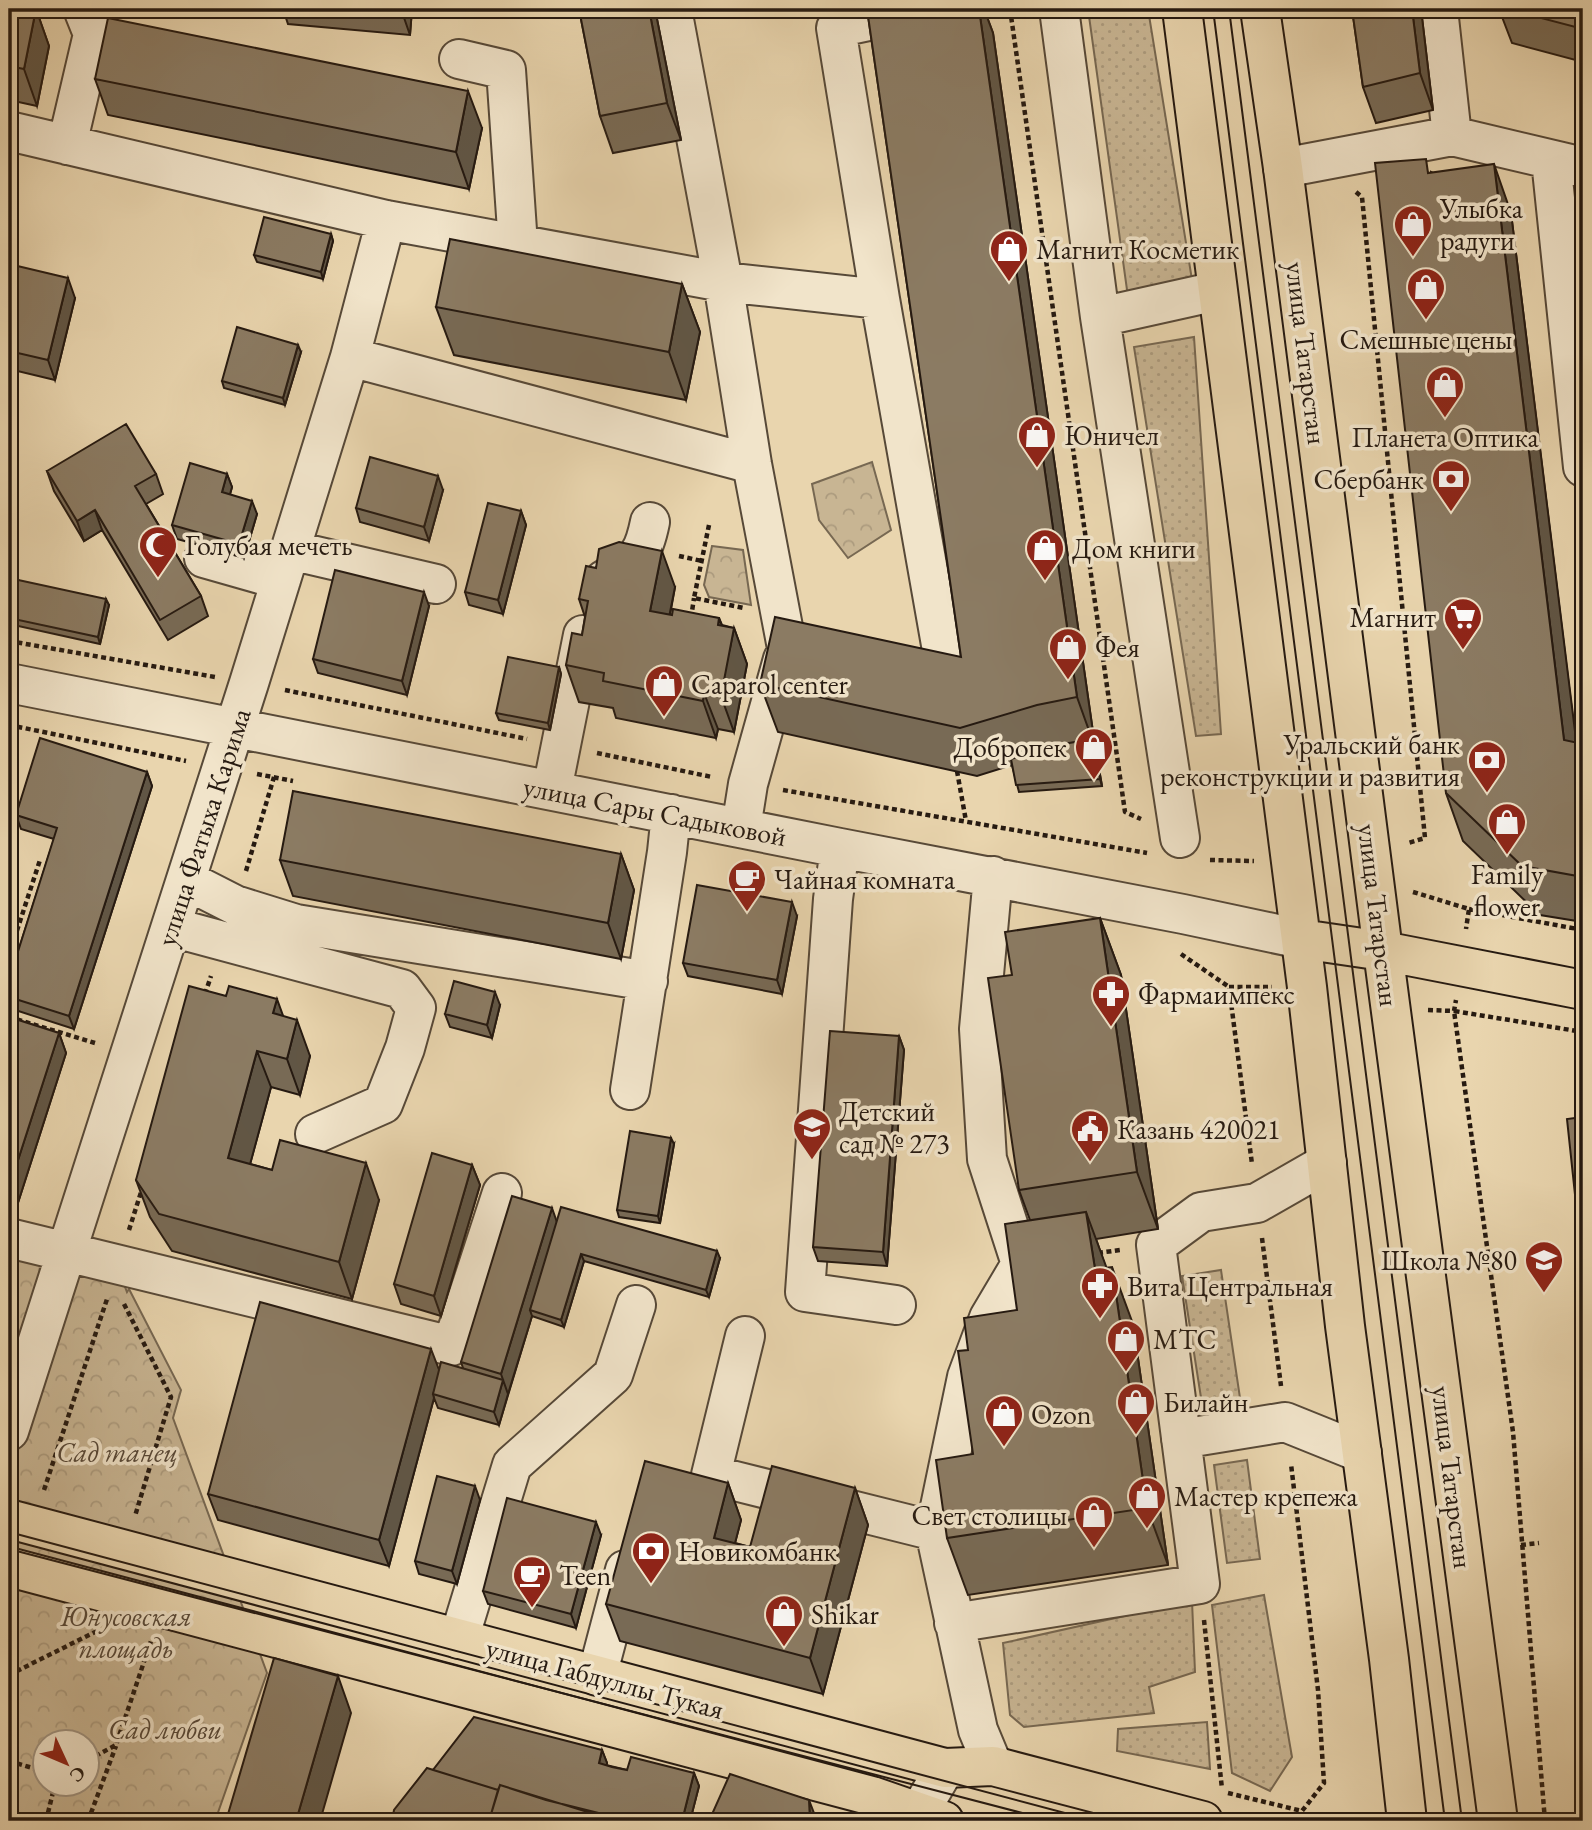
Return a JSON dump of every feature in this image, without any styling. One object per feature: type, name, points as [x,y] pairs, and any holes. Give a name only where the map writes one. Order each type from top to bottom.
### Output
[{"type":"main road","points":[[1182,9],[1301,939],[1407,1821]]},
{"type":"main road","name":"улица Татарстан","points":[[1260,9],[1300,165],[1383,951],[1498,1821]]},
{"type":"main road","points":[[1301,939],[1461,965],[1583,990]]},
{"type":"main road","name":"улица Габдуллы Тукая","points":[[9,1519],[945,1768],[993,1766],[1212,1806]]},
{"type":"main road","name":"улица Габдуллы Тукая","points":[[9,1567],[872,1796],[926,1818]]},
{"type":"street","points":[[67,145],[93,34],[83,9]]},
{"type":"street","points":[[673,9],[723,282],[752,464],[787,648],[748,784],[741,828]]},
{"type":"street","points":[[880,663],[946,673],[880,299],[836,27],[925,9]]},
{"type":"street","points":[[1059,9],[1100,317],[1180,838]]},
{"type":"street","points":[[1438,9],[1452,136]]},
{"type":"street","points":[[459,59],[506,70],[518,245]]},
{"type":"street","points":[[9,131],[386,220],[723,282],[880,299]]},
{"type":"street","points":[[1300,165],[1452,136],[1567,163],[1583,467]]},
{"type":"street","name":"улица Фатыха Карима","points":[[9,1431],[249,683],[350,357],[386,220]]},
{"type":"street","points":[[1100,317],[1217,291]]},
{"type":"street","points":[[350,357],[752,464]]},
{"type":"street","points":[[552,790],[590,600],[600,584],[638,557],[650,522]]},
{"type":"street","points":[[204,558],[436,584]]},
{"type":"street","points":[[787,648],[826,654]]},
{"type":"street","name":"улица Сары Садыковой","points":[[9,684],[993,876],[1301,939]]},
{"type":"street","points":[[630,1090],[671,814]]},
{"type":"street","points":[[840,848],[833,900],[805,1292],[896,1305]]},
{"type":"street","points":[[993,876],[979,1030],[987,1160],[1021,1264],[989,1318],[967,1377],[935,1531],[978,1730],[993,1766]]},
{"type":"street","points":[[186,880],[235,905],[296,925],[648,981]]},
{"type":"street","points":[[171,927],[402,989],[416,1008],[405,1048],[383,1104],[315,1133]]},
{"type":"street","points":[[954,1623],[1200,1584],[1156,1245],[1201,1212],[1257,1203],[1327,1163]]},
{"type":"street","points":[[9,1238],[66,1253],[115,1274],[452,1346],[502,1193]]},
{"type":"street","points":[[459,1639],[512,1465],[613,1375],[636,1305]]},
{"type":"street","points":[[745,1336],[711,1475],[935,1531]]},
{"type":"street","points":[[1181,1439],[1285,1422],[1362,1453]]},
{"type":"street","points":[[597,1676],[632,1544]]},
{"type":"street","points":[[926,1818],[945,1768]]},
{"type":"path","points":[[9,641],[249,683],[748,784],[1184,860],[1180,838],[1125,812],[1010,9]]},
{"type":"path","points":[[1300,165],[1362,197],[1425,838],[1408,842],[1408,854]]},
{"type":"path","points":[[690,622],[709,525]]},
{"type":"path","points":[[694,598],[744,608]]},
{"type":"path","points":[[957,771],[966,821]]},
{"type":"path","points":[[235,905],[274,777]]},
{"type":"path","points":[[9,956],[40,860]]},
{"type":"path","points":[[1410,891],[1469,909],[1583,930]]},
{"type":"path","points":[[1469,909],[1454,1011],[1513,1432],[1545,1821]]},
{"type":"path","points":[[201,1006],[222,941]]},
{"type":"path","points":[[1183,954],[1229,987],[1318,1690],[1324,1783],[1302,1811]]},
{"type":"path","points":[[1454,1011],[1583,1032]]},
{"type":"path","points":[[9,1017],[96,1043]]},
{"type":"path","points":[[43,1493],[142,1188]]},
{"type":"path","points":[[1088,1255],[1156,1245]]},
{"type":"path","points":[[115,1274],[172,1397],[135,1518]]},
{"type":"path","points":[[1521,1545],[1539,1544]]},
{"type":"path","points":[[1200,1584],[1212,1806]]},
{"type":"path","points":[[9,1675],[101,1628]]},
{"type":"path","points":[[88,1821],[152,1637]]},
{"type":"path","points":[[102,1752],[116,1745]]},
{"type":"path","points":[[9,1761],[32,1768]]},
{"type":"path","points":[[46,1821],[52,1798]]},
{"type":"green space","points":[[1088,9],[1148,9],[1193,286],[1128,297]]},
{"type":"green space","points":[[1194,337],[1221,734],[1196,736],[1134,347]]},
{"type":"green space","points":[[872,462],[891,530],[848,558],[819,520],[812,484]]},
{"type":"green space","points":[[712,546],[743,550],[751,605],[709,597],[704,585]]},
{"type":"green space","name":"Юнусовская площадь","points":[[9,1237],[117,1266],[127,1292],[129,1289],[181,1390],[173,1418],[267,1673],[215,1821],[9,1821]]},
{"type":"green space","points":[[1221,1270],[1240,1398],[1202,1404],[1182,1276]]},
{"type":"green space","points":[[1247,1460],[1260,1559],[1227,1563],[1214,1465]]},
{"type":"green space","points":[[1264,1595],[1292,1757],[1270,1791],[1232,1773],[1212,1605]]},
{"type":"green space","points":[[1192,1601],[1195,1672],[1149,1687],[1154,1713],[1024,1727],[1010,1715],[1003,1643]]},
{"type":"green space","points":[[1207,1722],[1210,1769],[1117,1751],[1118,1729]]},
{"type":"building","points":[[9,9],[36,9],[24,69],[9,66]]},
{"type":"building","points":[[579,9],[649,9],[667,103],[600,116]]},
{"type":"building","points":[[867,9],[979,9],[1077,697],[1037,705],[960,728],[760,684],[775,617],[961,657]]},
{"type":"building","points":[[1352,9],[1412,9],[1420,73],[1363,87]]},
{"type":"building","points":[[1507,9],[1583,9],[1583,29]]},
{"type":"building","points":[[108,18],[468,91],[456,152],[95,79]]},
{"type":"building","points":[[1426,159],[1428,173],[1494,164],[1564,740],[1583,744],[1583,877],[1522,866],[1446,793],[1375,163]]},
{"type":"building","points":[[264,217],[331,234],[321,272],[254,255]]},
{"type":"building","points":[[450,239],[682,284],[669,352],[436,307]]},
{"type":"building","points":[[9,264],[68,278],[48,360],[9,351]]},
{"type":"building","points":[[237,327],[298,345],[283,398],[222,381]]},
{"type":"building","name":"Голубая мечеть","points":[[126,424],[156,474],[135,486],[201,596],[160,620],[95,510],[77,521],[47,471]]},
{"type":"building","points":[[370,457],[438,476],[424,527],[356,508]]},
{"type":"building","points":[[190,463],[227,474],[222,492],[252,501],[239,544],[172,525]]},
{"type":"building","points":[[488,503],[521,511],[498,600],[465,592]]},
{"type":"building","points":[[619,542],[662,551],[650,611],[672,615],[673,609],[719,618],[718,625],[734,628],[721,696],[704,693],[703,701],[603,681],[604,673],[566,665],[572,633],[582,635],[588,601],[579,599],[586,566],[596,568],[599,549]]},
{"type":"building","points":[[335,570],[424,592],[402,681],[313,659]]},
{"type":"building","points":[[9,578],[106,599],[98,637],[9,618]]},
{"type":"building","points":[[508,657],[559,667],[548,723],[496,713]]},
{"type":"building","points":[[40,738],[147,772],[69,1016],[9,997],[9,980],[57,828],[16,815]]},
{"type":"building","points":[[1092,739],[1100,779],[1016,785],[1011,759],[1052,746]]},
{"type":"building","points":[[293,791],[621,854],[608,923],[280,860]]},
{"type":"building","points":[[697,885],[792,902],[777,980],[683,963]]},
{"type":"building","points":[[1100,918],[1137,1172],[1019,1190],[988,978],[1012,975],[1005,932]]},
{"type":"building","points":[[454,981],[495,992],[487,1025],[445,1014]]},
{"type":"building","points":[[189,986],[226,996],[229,986],[277,999],[273,1013],[297,1020],[287,1059],[257,1051],[228,1158],[272,1170],[280,1140],[366,1163],[339,1262],[159,1214],[136,1180]]},
{"type":"building","points":[[9,1017],[59,1033],[9,1188]]},
{"type":"building","points":[[830,1031],[899,1036],[883,1252],[813,1247]]},
{"type":"building","points":[[1583,1117],[1583,1270],[1567,1119]]},
{"type":"building","points":[[630,1131],[671,1138],[658,1216],[617,1210]]},
{"type":"building","points":[[432,1153],[472,1165],[434,1296],[394,1284]]},
{"type":"building","points":[[512,1196],[552,1208],[501,1374],[461,1362]]},
{"type":"building","points":[[561,1207],[717,1251],[706,1290],[581,1254],[561,1320],[530,1310]]},
{"type":"building","points":[[1086,1212],[1095,1269],[1112,1267],[1147,1508],[947,1538],[936,1460],[973,1454],[958,1351],[968,1350],[964,1318],[1017,1310],[1005,1224]]},
{"type":"building","points":[[260,1302],[431,1349],[379,1540],[208,1494]]},
{"type":"building","points":[[441,1362],[503,1380],[494,1412],[433,1394]]},
{"type":"building","points":[[645,1461],[728,1483],[714,1538],[750,1547],[772,1466],[855,1488],[810,1658],[606,1604]]},
{"type":"building","points":[[437,1476],[475,1486],[452,1571],[415,1561]]},
{"type":"building","points":[[507,1498],[596,1522],[571,1614],[483,1591]]},
{"type":"building","points":[[274,1658],[338,1676],[296,1821],[226,1821]]},
{"type":"building","points":[[474,1717],[602,1750],[599,1763],[612,1767],[627,1770],[631,1757],[694,1773],[682,1821],[631,1821],[546,1800],[500,1785],[498,1790],[433,1770]]},
{"type":"building","points":[[427,1768],[498,1790],[489,1821],[392,1821],[394,1810]]},
{"type":"building","points":[[730,1774],[809,1800],[810,1821],[709,1821]]},
{"type":"building","points":[[500,1785],[617,1821],[489,1821]]},
{"type":"tram line","points":[[1213,9],[1445,1821]]},
{"type":"tram line","points":[[1229,9],[1462,1821]]},
{"type":"tram line","points":[[9,1532],[1095,1821]]},
{"type":"tram line","points":[[9,1549],[1053,1821]]},
{"type":"place","name":"Улыбка радуги","points":[[1413,258]]},
{"type":"place","name":"Магнит Косметик","points":[[1009,283]]},
{"type":"place","name":"Смешные цены","points":[[1426,321]]},
{"type":"place","name":"Планета Оптика","points":[[1445,419]]},
{"type":"place","name":"Юничел","points":[[1037,469]]},
{"type":"place","name":"Сбербанк","points":[[1451,513]]},
{"type":"place","name":"Голубая мечеть","points":[[158,579]]},
{"type":"place","name":"Дом книги","points":[[1045,582]]},
{"type":"place","name":"Магнит","points":[[1463,651]]},
{"type":"place","name":"Фея","points":[[1068,681]]},
{"type":"place","name":"Caparol center","points":[[664,718]]},
{"type":"place","name":"Добропек","points":[[1094,781]]},
{"type":"place","name":"Уральский банк реконструкции и развития","points":[[1487,794]]},
{"type":"place","name":"Family flower","points":[[1507,856]]},
{"type":"place","name":"Чайная комната","points":[[747,913]]},
{"type":"place","name":"Фармаимпекс","points":[[1111,1028]]},
{"type":"place","name":"Детский сад № 273","points":[[812,1161]]},
{"type":"place","name":"Казань 420021","points":[[1090,1163]]},
{"type":"place","name":"Школа №80","points":[[1544,1294]]},
{"type":"place","name":"Вита Центральная","points":[[1100,1320]]},
{"type":"place","name":"МТС","points":[[1126,1373]]},
{"type":"place","name":"Билайн","points":[[1136,1436]]},
{"type":"place","name":"Ozon","points":[[1004,1448]]},
{"type":"place","name":"Мастер крепежа","points":[[1147,1530]]},
{"type":"place","name":"Свет столицы","points":[[1094,1549]]},
{"type":"place","name":"Новикомбанк","points":[[651,1585]]},
{"type":"place","name":"Teen","points":[[532,1609]]},
{"type":"place","name":"Shikar","points":[[784,1648]]},
{"type":"park label","name":"Сад танец","points":[[117,1452]]},
{"type":"park label","name":"Сад любви","points":[[165,1729]]}]
